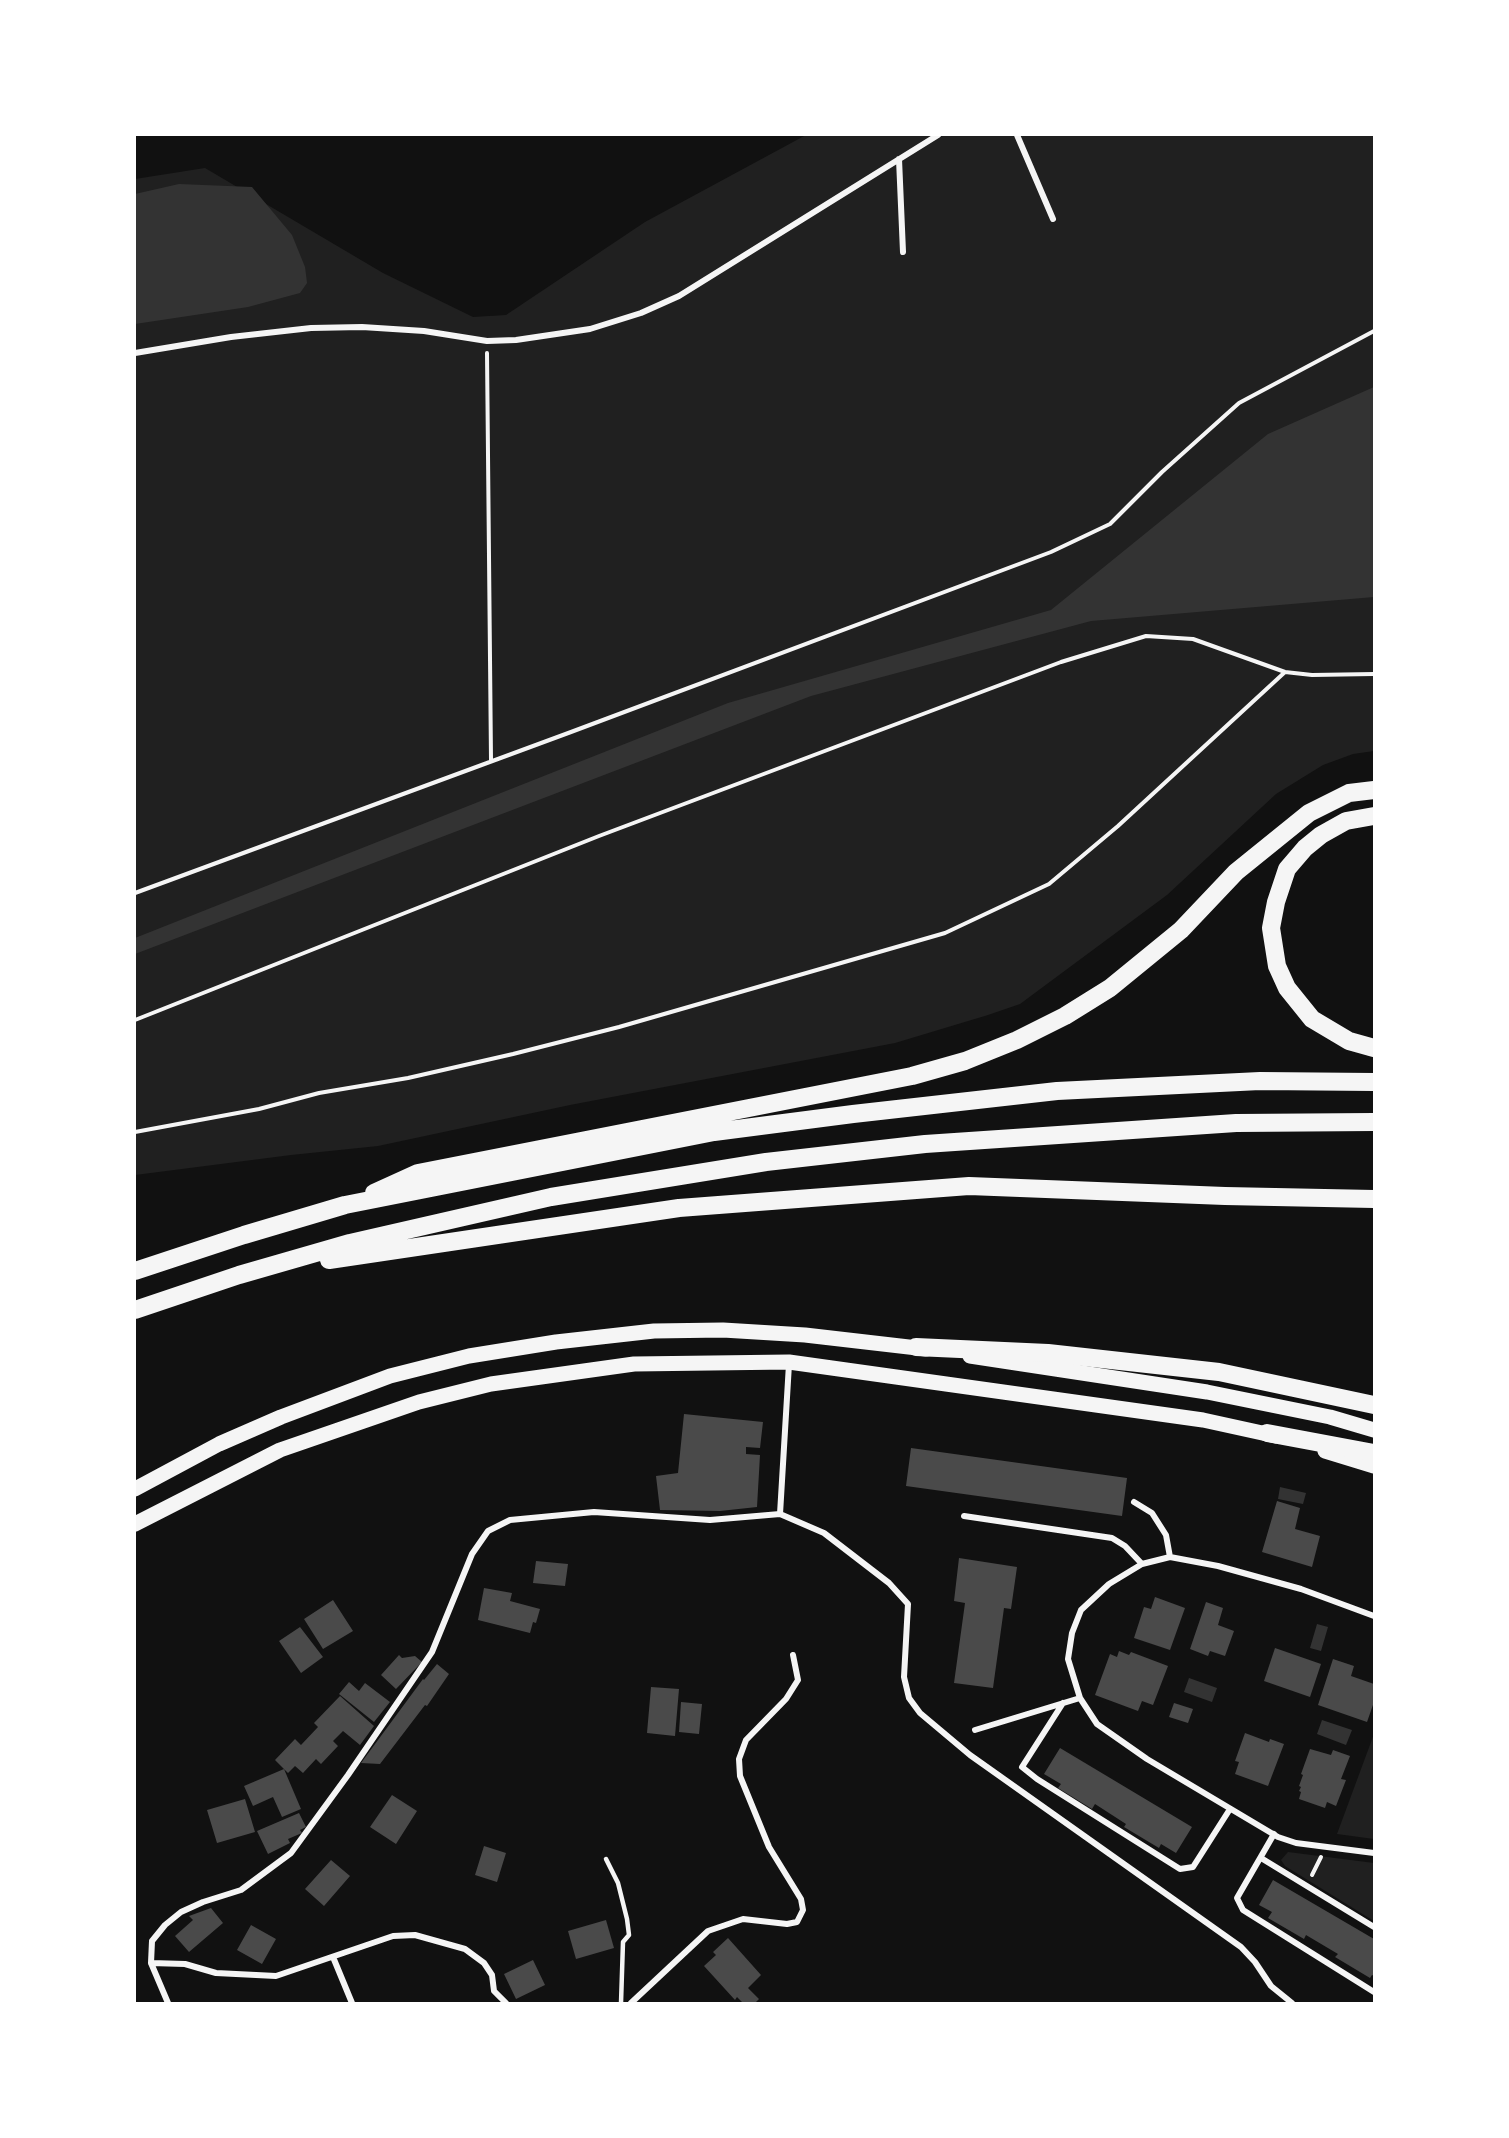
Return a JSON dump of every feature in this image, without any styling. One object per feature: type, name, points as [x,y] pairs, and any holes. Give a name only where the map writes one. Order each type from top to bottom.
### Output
[{"type":"highway","points":[[345,1205],[418,1173],[912,1076],[965,1060],[1017,1040],[1065,1016],[1110,988],[1180,930],[1236,872],[1309,813],[1349,793],[1374,790]]},
{"type":"highway","points":[[1374,816],[1346,821],[1321,835],[1305,848],[1287,869],[1276,902],[1271,928],[1277,966],[1287,988],[1312,1019],[1350,1041],[1374,1048]]},
{"type":"highway","points":[[135,1271],[345,1205],[714,1132],[853,1113],[1057,1091],[1260,1081],[1374,1082]]},
{"type":"highway","points":[[135,1310],[239,1275],[350,1243],[552,1197],[766,1162],[925,1144],[1224,1124],[1374,1122]]},
{"type":"highway","points":[[239,1275],[366,1253],[679,1208],[969,1186],[1374,1199]]},
{"type":"highway","points":[[916,1347],[1048,1353],[1219,1372],[1374,1405]]},
{"type":"highway","points":[[1267,1433],[1374,1453]]},
{"type":"main road","points":[[135,1489],[219,1444],[281,1417],[390,1376],[469,1356],[556,1342],[654,1331],[723,1330],[805,1335],[916,1347],[1044,1369],[1207,1392],[1330,1417],[1374,1430]]},
{"type":"main road","points":[[135,1524],[280,1450],[419,1402],[490,1384],[634,1364],[789,1362],[1203,1420],[1267,1433],[1374,1466]]},
{"type":"street","points":[[135,353],[231,337],[311,328],[373,328],[424,332],[487,341],[516,340],[590,328],[641,313],[679,296],[938,135]]},
{"type":"street","points":[[1017,135],[1053,219]]},
{"type":"street","points":[[899,159],[903,252]]},
{"type":"street","points":[[780,1514],[789,1362]]},
{"type":"street","points":[[1134,1502],[1152,1513],[1166,1535],[1170,1557]]},
{"type":"street","points":[[168,2003],[151,1963],[152,1941],[165,1925],[181,1912],[203,1902],[241,1890],[291,1853],[348,1775],[432,1652],[472,1554],[488,1531],[510,1520],[594,1512],[710,1520],[780,1514],[825,1533],[889,1583],[909,1604],[904,1677],[909,1698],[920,1713],[970,1755],[1241,1947],[1255,1962],[1271,1986],[1292,2003]]},
{"type":"street","points":[[964,1516],[1112,1538],[1125,1546],[1142,1564]]},
{"type":"street","points":[[1374,1616],[1301,1588],[1218,1566],[1170,1557],[1142,1564],[1108,1584],[1081,1610],[1072,1633],[1068,1659],[1080,1698],[1097,1725],[1113,1737],[1274,1834],[1296,1843],[1374,1853]]},
{"type":"street","points":[[631,2003],[708,1931],[743,1919],[787,1924],[797,1922],[803,1910],[801,1899],[769,1847],[740,1776],[739,1759],[746,1740],[786,1699],[798,1680],[793,1655]]},
{"type":"street","points":[[975,1730],[1080,1698]]},
{"type":"street","points":[[1063,1703],[1022,1767],[1037,1779],[1180,1869],[1193,1867],[1230,1809]]},
{"type":"street","points":[[1274,1834],[1237,1898],[1243,1910],[1374,1992]]},
{"type":"street","points":[[1261,1858],[1374,1927]]},
{"type":"street","points":[[151,1963],[186,1964],[216,1974],[276,1976],[393,1936],[415,1935],[465,1949],[484,1962],[492,1975],[494,1991],[506,2003]]},
{"type":"street","points":[[333,1957],[352,2003]]},
{"type":"lane","points":[[606,1859],[618,1883],[629,1935],[623,1942],[621,2003]]},
{"type":"path","points":[[135,892],[1051,552],[1110,524],[1162,472],[1239,403],[1374,331]]},
{"type":"path","points":[[487,341],[491,760]]},
{"type":"path","points":[[135,1020],[598,836],[1061,662],[1146,636],[1193,639],[1285,672],[1312,675],[1374,674]]},
{"type":"path","points":[[135,1132],[259,1109],[319,1093],[408,1078],[513,1054],[619,1027],[945,933],[1049,884],[1118,826],[1285,672]]},
{"type":"path","points":[[1305,1886],[1327,1847]]},
{"type":"shaded area","points":[[806,135],[1374,135],[1374,751],[1353,754],[1323,765],[1276,794],[1167,895],[1020,1004],[988,1015],[895,1043],[570,1105],[378,1146],[135,1175],[135,179],[205,168],[383,273],[473,317],[506,315],[645,222]]},
{"type":"shaded area","points":[[179,184],[252,187],[292,235],[305,267],[307,283],[300,293],[248,307],[135,324],[135,194]]},
{"type":"shaded area","points":[[1374,387],[1374,597],[1091,621],[811,696],[135,954],[135,938],[728,703],[1051,610],[1268,434]]},
{"type":"shaded area","points":[[1280,1487],[1306,1493],[1303,1504],[1278,1499]]},
{"type":"shaded area","points":[[1317,1624],[1328,1627],[1321,1651],[1310,1648]]},
{"type":"shaded area","points":[[1189,1678],[1217,1688],[1212,1702],[1184,1692]]},
{"type":"shaded area","points":[[1322,1720],[1352,1730],[1346,1745],[1317,1734]]},
{"type":"shaded area","points":[[1374,1734],[1374,1839],[1337,1834]]},
{"type":"shaded area","points":[[1288,1852],[1374,1863],[1374,1921],[1285,1866],[1281,1860]]},
{"type":"building","points":[[684,1414],[763,1422],[760,1448],[746,1447],[746,1454],[760,1455],[757,1507],[720,1511],[660,1510],[656,1476],[678,1473]]},
{"type":"building","points":[[911,1448],[1127,1478],[1122,1516],[906,1486]]},
{"type":"building","points":[[1277,1501],[1300,1508],[1295,1529],[1320,1536],[1312,1567],[1262,1552]]},
{"type":"building","points":[[959,1558],[1017,1567],[1011,1609],[1004,1608],[993,1688],[954,1683],[965,1603],[954,1601]]},
{"type":"building","points":[[536,1561],[568,1564],[565,1586],[533,1583]]},
{"type":"building","points":[[484,1588],[512,1593],[510,1601],[540,1609],[530,1633],[478,1620]]},
{"type":"building","points":[[1155,1597],[1185,1608],[1170,1650],[1134,1638],[1144,1607],[1151,1609]]},
{"type":"building","points":[[333,1600],[353,1631],[323,1649],[304,1619]]},
{"type":"building","points":[[1206,1602],[1223,1608],[1218,1625],[1234,1631],[1225,1656],[1210,1651],[1208,1656],[1190,1649]]},
{"type":"building","points":[[300,1627],[323,1657],[301,1673],[279,1641]]},
{"type":"building","points":[[1275,1648],[1321,1664],[1310,1697],[1264,1681]]},
{"type":"building","points":[[1119,1651],[1129,1655],[1131,1652],[1168,1666],[1153,1705],[1142,1701],[1138,1711],[1095,1695],[1110,1654],[1117,1657]]},
{"type":"building","points":[[399,1655],[402,1658],[415,1656],[422,1662],[396,1689],[381,1675]]},
{"type":"building","points":[[1333,1659],[1354,1666],[1351,1676],[1374,1684],[1374,1702],[1367,1722],[1318,1705]]},
{"type":"building","points":[[437,1664],[449,1674],[427,1706],[425,1705],[380,1764],[361,1763],[423,1679]]},
{"type":"building","points":[[349,1682],[359,1691],[365,1683],[390,1702],[374,1722],[339,1694]]},
{"type":"building","points":[[651,1687],[679,1689],[675,1736],[647,1733]]},
{"type":"building","points":[[340,1696],[374,1726],[360,1745],[343,1731],[333,1741],[338,1746],[321,1764],[316,1759],[303,1773],[295,1766],[288,1773],[275,1760],[295,1739],[301,1745],[318,1727],[314,1723]]},
{"type":"building","points":[[681,1702],[702,1704],[699,1734],[679,1732]]},
{"type":"building","points":[[1174,1703],[1193,1709],[1188,1723],[1169,1717]]},
{"type":"building","points":[[1245,1733],[1269,1742],[1270,1739],[1284,1744],[1268,1786],[1235,1774],[1239,1762],[1235,1761]]},
{"type":"building","points":[[1060,1748],[1192,1827],[1176,1853],[1161,1844],[1159,1848],[1124,1827],[1126,1824],[1095,1804],[1092,1809],[1058,1788],[1061,1784],[1044,1774]]},
{"type":"building","points":[[1310,1749],[1331,1755],[1333,1750],[1350,1756],[1341,1779],[1346,1780],[1336,1806],[1327,1802],[1325,1808],[1299,1799],[1301,1787],[1299,1786],[1303,1775],[1301,1774]]},
{"type":"building","points":[[284,1769],[301,1809],[282,1817],[273,1797],[253,1806],[244,1786]]},
{"type":"building","points":[[392,1795],[417,1811],[396,1844],[370,1827]]},
{"type":"building","points":[[245,1799],[255,1832],[217,1843],[207,1810]]},
{"type":"building","points":[[299,1813],[306,1827],[300,1830],[302,1833],[288,1839],[290,1843],[268,1854],[257,1831]]},
{"type":"building","points":[[484,1846],[506,1853],[497,1882],[475,1875]]},
{"type":"building","points":[[331,1860],[350,1876],[324,1906],[305,1889]]},
{"type":"building","points":[[1273,1880],[1374,1939],[1374,1976],[1370,1978],[1335,1957],[1338,1954],[1306,1935],[1304,1939],[1268,1918],[1272,1912],[1259,1905]]},
{"type":"building","points":[[211,1908],[223,1923],[189,1952],[175,1936],[193,1920],[189,1916]]},
{"type":"building","points":[[606,1920],[614,1948],[576,1959],[568,1931]]},
{"type":"building","points":[[251,1925],[276,1939],[262,1964],[237,1950]]},
{"type":"building","points":[[728,1938],[761,1975],[748,1988],[759,1999],[755,2003],[743,2003],[737,1997],[735,2000],[704,1966],[716,1955],[713,1952]]},
{"type":"building","points":[[533,1960],[545,1985],[516,1999],[504,1974]]}]
